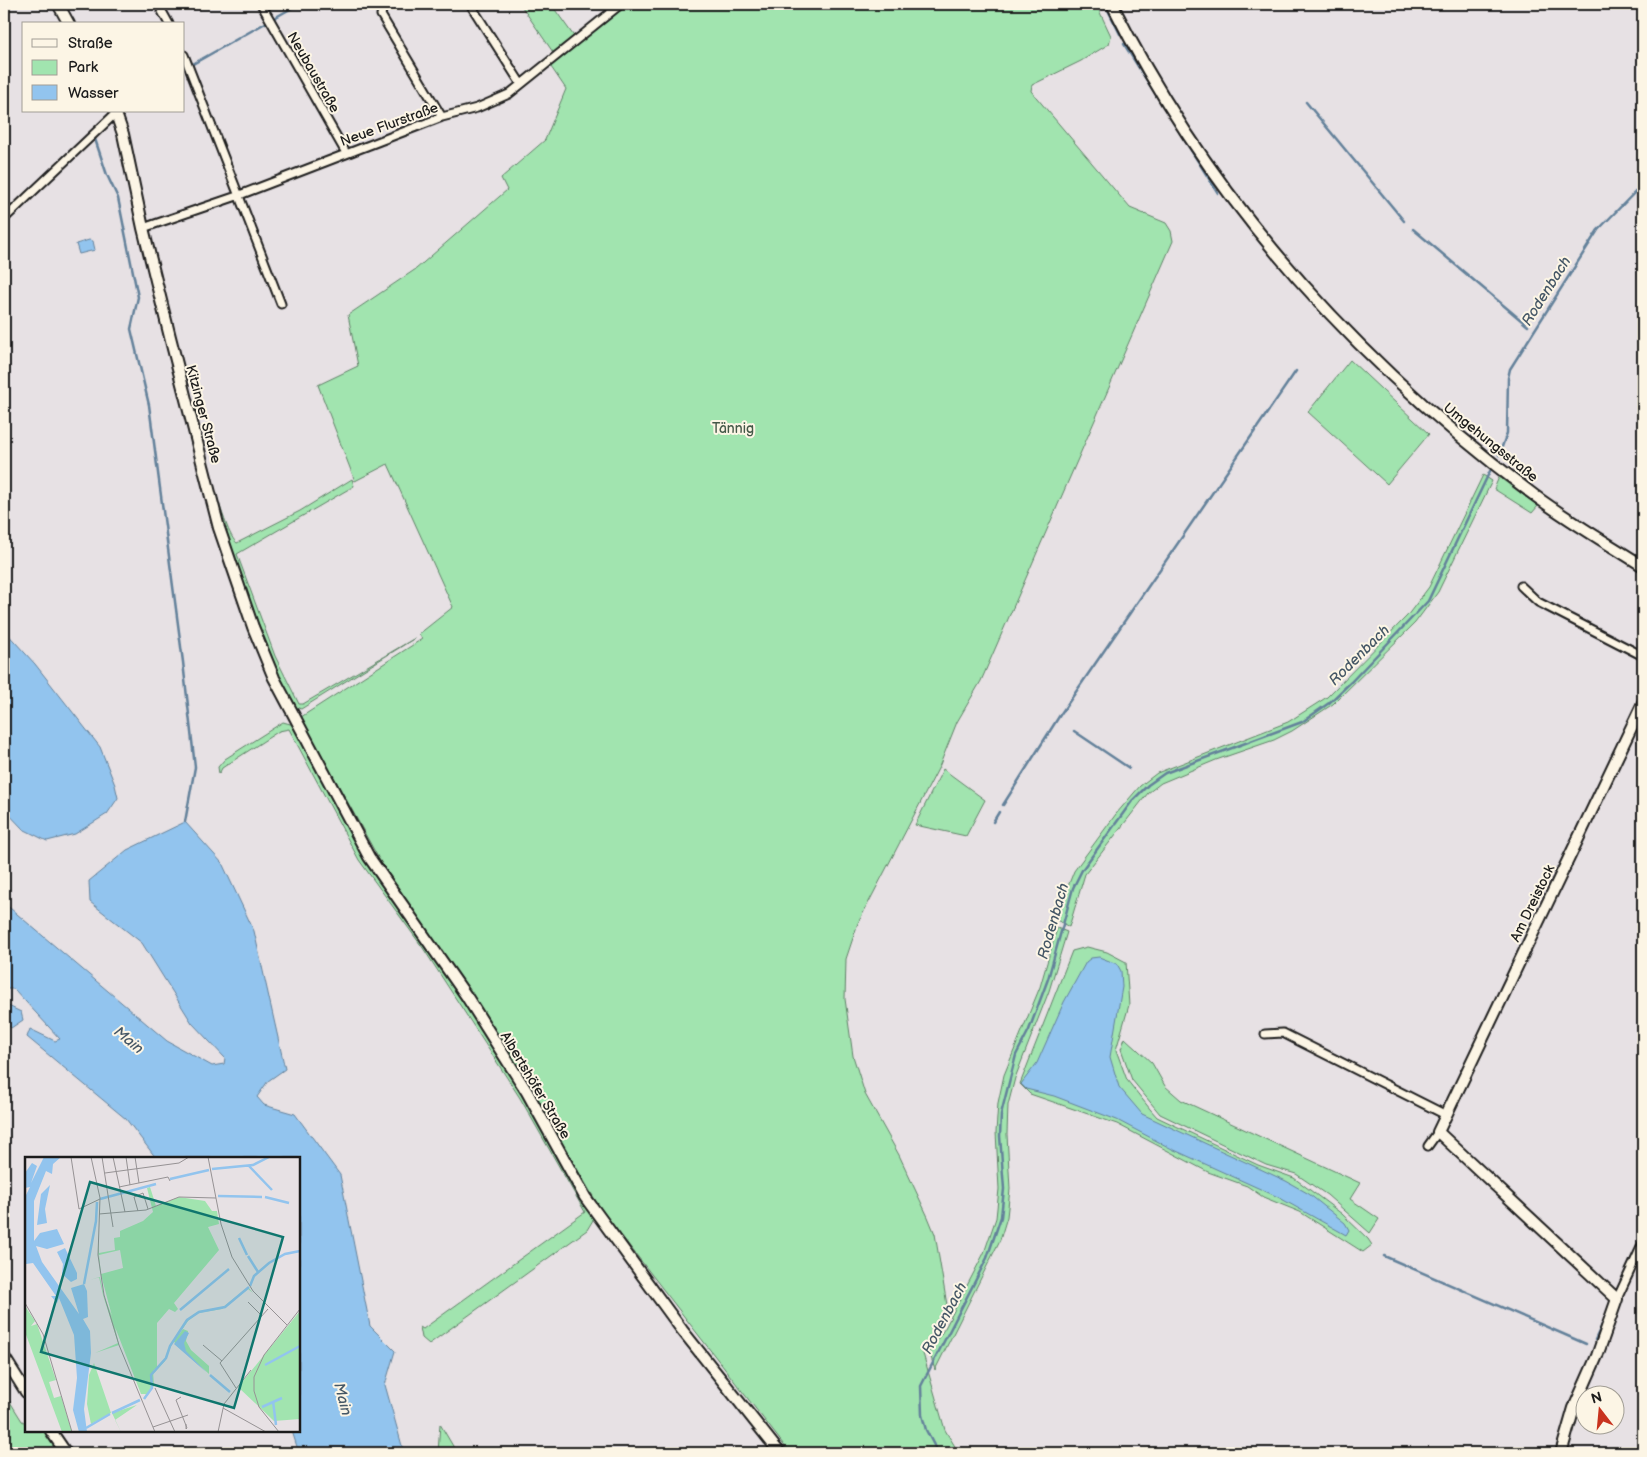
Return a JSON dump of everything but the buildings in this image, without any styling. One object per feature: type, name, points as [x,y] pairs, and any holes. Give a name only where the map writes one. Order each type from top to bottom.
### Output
[{"type":"street","points":[[58,4],[68,22]]},
{"type":"street","points":[[158,4],[169,22]]},
{"type":"street","name":"Neubaustraße","points":[[261,4],[346,153]]},
{"type":"street","points":[[386,4],[382,6],[381,15],[442,117]]},
{"type":"street","points":[[470,4],[521,84]]},
{"type":"street","name":"Neue Flurstraße","points":[[143,228],[237,196],[442,117],[477,108],[509,94],[621,4]]},
{"type":"street","name":"Umgehungsstraße","points":[[1112,4],[1159,90],[1195,147],[1260,235],[1335,321],[1416,399],[1535,495],[1643,566]]},
{"type":"street","points":[[185,57],[237,196],[281,304]]},
{"type":"street","points":[[4,219],[116,112]]},
{"type":"street","name":"Kitzinger Straße","points":[[116,112],[143,228],[227,551],[253,627],[274,678],[293,716]]},
{"type":"street","points":[[1521,586],[1538,602],[1643,656]]},
{"type":"street","name":"Am Dreistock","points":[[1438,1132],[1643,703]]},
{"type":"street","name":"Albertshöfer Straße","points":[[293,716],[369,858],[466,997],[527,1092],[585,1197],[682,1330],[780,1453]]},
{"type":"street","points":[[1265,1034],[1283,1033],[1446,1115]]},
{"type":"street","points":[[1428,1146],[1438,1132],[1617,1299]]},
{"type":"street","points":[[1561,1453],[1574,1408],[1597,1356],[1617,1299],[1643,1243]]},
{"type":"street","points":[[4,1357],[25,1390]]},
{"type":"street","points":[[52,1432],[66,1453]]},
{"type":"green space","name":"Tännig","points":[[520,4],[551,4],[578,42],[625,4],[1096,4],[1111,36],[1109,44],[1081,61],[1032,85],[1031,91],[1130,208],[1166,223],[1171,231],[1173,241],[981,681],[957,722],[939,767],[858,923],[846,959],[845,999],[853,1056],[865,1094],[899,1155],[935,1234],[947,1305],[946,1314],[922,1350],[945,1430],[959,1453],[790,1453],[600,1208],[557,1135],[440,949],[380,861],[301,717],[422,639],[419,634],[453,607],[388,464],[355,481],[318,385],[358,366],[348,315],[416,269],[507,190],[501,178],[545,140],[566,89],[549,64],[557,58]]},
{"type":"green space","points":[[1350,360],[1429,434],[1387,484],[1308,412]]},
{"type":"green space","points":[[196,400],[196,414],[219,504],[231,536],[237,543],[300,511],[352,479],[354,486],[237,554],[275,656],[299,704],[303,704],[415,638],[301,709],[293,706],[268,655],[223,532],[192,410]]},
{"type":"green space","points":[[1483,475],[1492,481],[1438,592],[1415,623],[1333,704],[1292,731],[1274,740],[1216,760],[1161,783],[1148,793],[1085,874],[1069,927],[1055,919],[1074,871],[1116,814],[1140,786],[1157,773],[1288,722],[1327,697],[1407,616],[1429,587]]},
{"type":"green space","points":[[1499,477],[1538,506],[1532,513],[1494,489]]},
{"type":"green space","points":[[283,722],[294,725],[414,926],[504,1060],[592,1215],[593,1220],[587,1230],[429,1344],[422,1338],[420,1327],[423,1329],[585,1212],[520,1098],[423,948],[359,860],[289,729],[279,731],[222,768],[219,774],[218,767],[225,759]]},
{"type":"green space","points":[[943,769],[985,800],[966,836],[915,825]]},
{"type":"green space","points":[[1057,928],[1067,932],[1049,991],[1015,1078],[1008,1105],[1007,1134],[1010,1189],[1007,1217],[1000,1240],[935,1370],[929,1351],[945,1328],[984,1253],[996,1218],[999,1189],[996,1132],[998,1103],[1004,1075],[1040,987]]},
{"type":"green space","points":[[1087,947],[1107,952],[1126,962],[1129,1005],[1116,1050],[1127,1080],[1157,1117],[1258,1165],[1294,1178],[1342,1214],[1372,1245],[1363,1252],[1300,1212],[1263,1197],[1247,1186],[1208,1172],[1117,1124],[1030,1094],[1020,1084],[1072,951]]},
{"type":"green space","points":[[1125,1038],[1152,1063],[1165,1086],[1181,1100],[1360,1183],[1350,1199],[1379,1219],[1370,1233],[1327,1195],[1296,1174],[1266,1165],[1160,1114],[1132,1080],[1121,1049]]},
{"type":"green space","points":[[4,1386],[7,1397],[22,1421],[25,1422],[25,1432],[45,1432],[58,1453],[4,1453]]},
{"type":"green space","points":[[440,1424],[457,1453],[438,1453]]},
{"type":"water","points":[[89,240],[93,241],[95,250],[79,254],[76,244]]},
{"type":"water","points":[[4,630],[35,664],[100,747],[115,785],[118,798],[107,814],[75,834],[47,841],[23,829],[4,809]]},
{"type":"water","name":"Main","points":[[185,822],[222,863],[254,931],[285,1069],[268,1081],[257,1097],[264,1105],[295,1114],[340,1175],[370,1326],[395,1351],[385,1385],[404,1453],[299,1453],[292,1432],[300,1432],[300,1157],[155,1157],[126,1119],[27,1037],[30,1029],[55,1041],[60,1039],[14,989],[4,989],[4,903],[167,1041],[212,1066],[224,1064],[225,1058],[192,1023],[142,943],[90,902],[89,881],[127,850]]},
{"type":"water","points":[[1099,957],[1117,964],[1121,971],[1122,987],[1110,1057],[1119,1087],[1142,1114],[1286,1181],[1309,1194],[1345,1223],[1349,1230],[1346,1235],[1278,1197],[1172,1149],[1117,1120],[1054,1096],[1026,1089],[1021,1084],[1037,1063],[1064,1002],[1086,962],[1091,958]]},
{"type":"water","points":[[4,1004],[21,1012],[23,1020],[11,1028],[4,1022]]},
{"type":"waterway","points":[[185,68],[299,4]]},
{"type":"waterway","points":[[1105,4],[1120,34]]},
{"type":"waterway","points":[[1124,44],[1218,193]]},
{"type":"waterway","points":[[1306,102],[1404,221]]},
{"type":"waterway","points":[[95,139],[107,175],[118,198],[138,297],[131,329],[149,405],[195,767],[185,822]]},
{"type":"waterway","name":"Rodenbach","points":[[1499,455],[1507,433],[1508,378],[1510,369],[1598,230],[1643,184]]},
{"type":"waterway","points":[[1413,229],[1528,326]]},
{"type":"waterway","points":[[1003,805],[1060,715],[1296,371]]},
{"type":"waterway","name":"Rodenbach","points":[[938,1453],[926,1430],[922,1415],[921,1386],[987,1258],[1001,1217],[1004,1189],[1000,1136],[1001,1114],[1016,1055],[1029,1030],[1048,979],[1073,888],[1082,870],[1132,801],[1148,785],[1165,773],[1302,722],[1329,703],[1351,682],[1428,601],[1490,471]]},
{"type":"waterway","points":[[1074,731],[1129,768]]},
{"type":"waterway","points":[[993,822],[999,812]]},
{"type":"waterway","points":[[1384,1256],[1586,1344]]},
{"type":"waterway","points":[[1595,1340],[1607,1314]]}]
